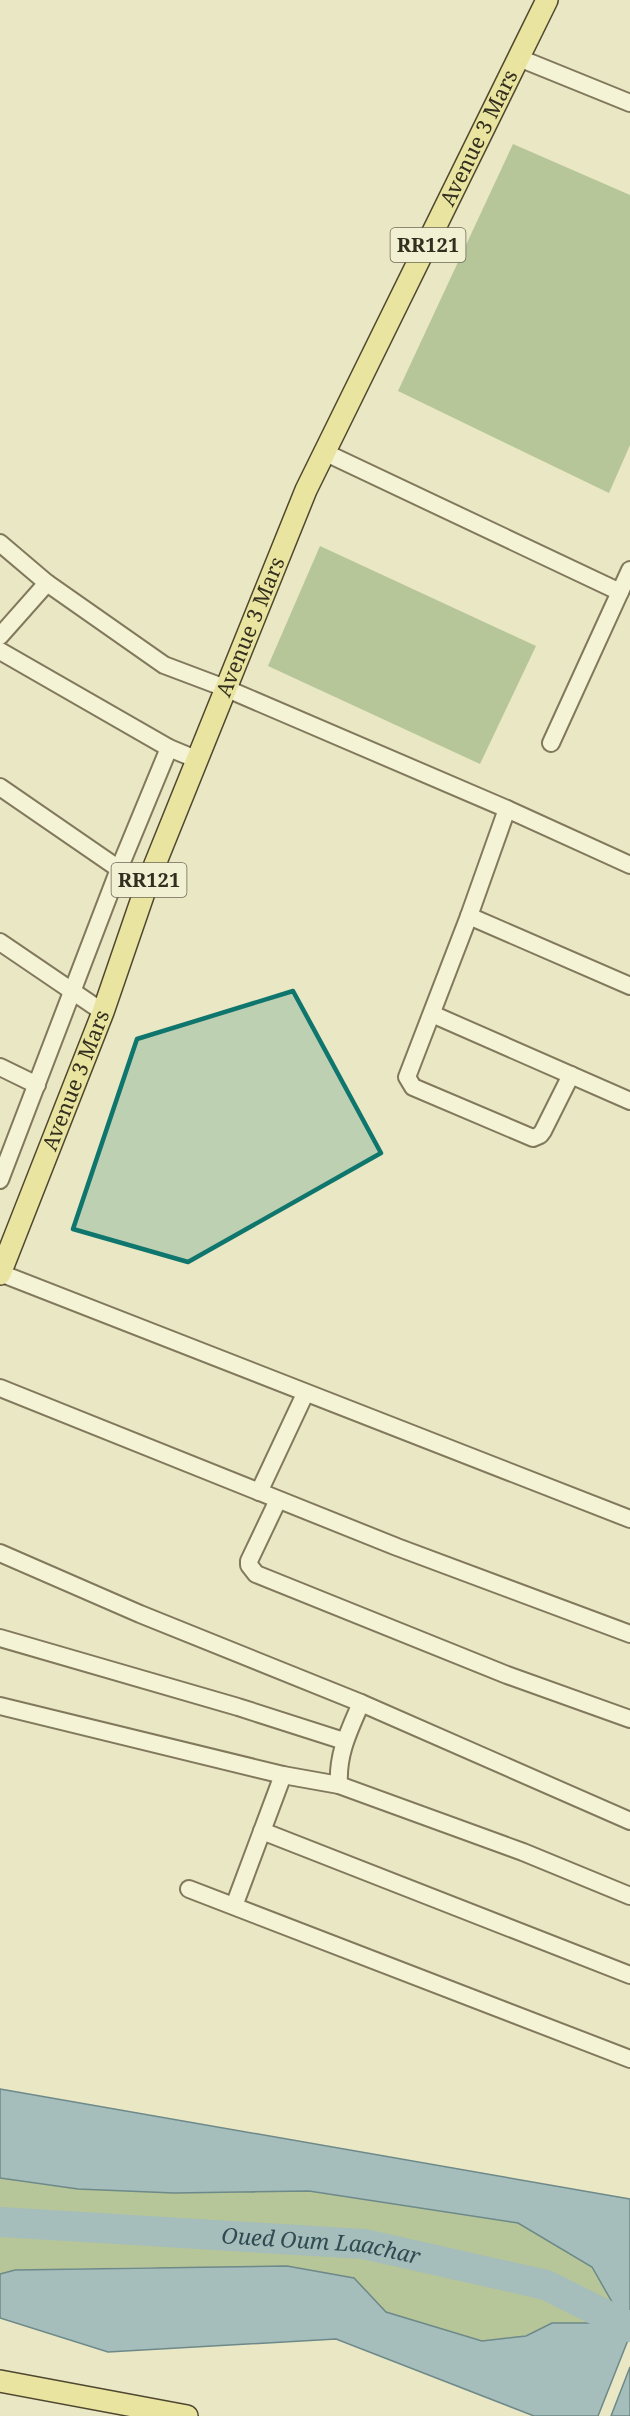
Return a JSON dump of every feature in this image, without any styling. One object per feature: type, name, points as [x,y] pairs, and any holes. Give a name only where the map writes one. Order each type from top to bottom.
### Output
[{"type":"main road","name":"Avenue 3 Mars","points":[[0,1273],[103,1012],[147,884],[306,490],[548,0]]},
{"type":"main road","points":[[0,2381],[186,2416]]},
{"type":"street","points":[[519,58],[630,104]]},
{"type":"street","points":[[324,452],[620,592]]},
{"type":"street","points":[[0,543],[48,583],[164,665],[225,688],[507,809],[630,865]]},
{"type":"street","points":[[551,743],[630,570]]},
{"type":"street","points":[[0,636],[48,583]]},
{"type":"street","points":[[0,651],[169,748],[198,760]]},
{"type":"street","points":[[0,1180],[119,869],[169,748]]},
{"type":"street","points":[[0,787],[119,869],[147,884]]},
{"type":"street","points":[[507,809],[469,916],[406,1077],[410,1085],[533,1138],[543,1131],[571,1074]]},
{"type":"street","points":[[469,916],[630,986]]},
{"type":"street","points":[[0,942],[74,990],[103,1012]]},
{"type":"street","points":[[432,1014],[630,1101]]},
{"type":"street","points":[[0,1067],[38,1085]]},
{"type":"street","points":[[0,1273],[630,1519]]},
{"type":"street","points":[[0,1388],[397,1547],[630,1634]]},
{"type":"street","points":[[259,1492],[305,1394]]},
{"type":"street","points":[[278,1500],[249,1561],[249,1565],[256,1574],[507,1675],[630,1719]]},
{"type":"street","points":[[0,1553],[140,1614],[362,1703],[630,1821]]},
{"type":"street","points":[[0,1638],[238,1707],[344,1741]]},
{"type":"street","points":[[339,1785],[339,1763],[344,1741],[362,1703]]},
{"type":"street","points":[[0,1706],[283,1775],[339,1785],[523,1852],[630,1896]]},
{"type":"street","points":[[234,1906],[283,1775]]},
{"type":"street","points":[[262,1831],[630,1975]]},
{"type":"street","points":[[189,1889],[630,2059]]},
{"type":"highlighted area","points":[[293,991],[381,1153],[188,1262],[73,1229],[137,1039]]},
{"type":"green space","points":[[513,144],[630,195],[630,445],[609,493],[398,391]]},
{"type":"green space","points":[[320,546],[536,646],[480,764],[268,666]]},
{"type":"green space","points":[[0,2178],[78,2189],[174,2193],[309,2191],[519,2223],[592,2267],[624,2323],[552,2323],[526,2336],[482,2341],[386,2312],[354,2278],[149,2267],[15,2270],[0,2274]]},
{"type":"water","points":[[0,2089],[630,2199],[630,2335],[598,2416],[534,2416],[336,2339],[108,2352],[0,2318],[0,2274],[15,2270],[287,2266],[354,2278],[386,2312],[482,2341],[526,2336],[552,2323],[624,2323],[592,2267],[518,2223],[309,2191],[174,2193],[78,2189],[0,2178]]},
{"type":"water","points":[[630,2367],[630,2416],[611,2416]]},
{"type":"waterway","name":"Oued Oum Laachar","points":[[0,2222],[364,2244],[546,2285],[630,2327]]}]
